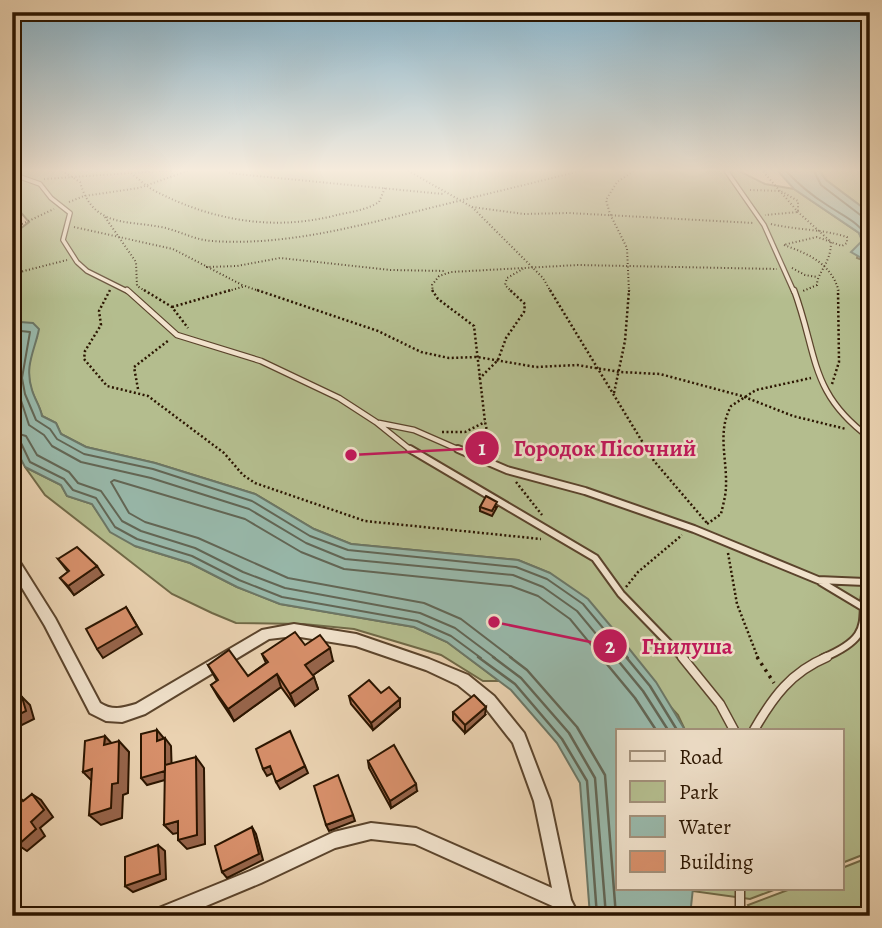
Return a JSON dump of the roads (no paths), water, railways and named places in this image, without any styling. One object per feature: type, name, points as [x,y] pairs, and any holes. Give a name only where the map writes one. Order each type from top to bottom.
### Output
[{"type":"street","points":[[12,566],[17,568],[50,622],[95,708],[106,716],[120,716],[140,709],[267,634],[294,631],[356,640],[429,665],[463,680],[489,701],[519,738],[542,801],[567,909]]},
{"type":"street","points":[[160,916],[255,877],[334,840],[371,831],[416,836],[567,909]]},
{"type":"lane","points":[[68,212],[70,214],[63,240],[74,258],[87,271],[114,283],[140,300],[160,322],[177,335],[261,361],[339,398],[376,422],[420,457],[595,558],[621,594],[686,661],[720,704],[733,729]]},
{"type":"lane","points":[[757,212],[808,330],[818,377],[827,395],[860,431],[870,438]]},
{"type":"lane","points":[[12,217],[16,221]]},
{"type":"lane","points":[[376,422],[414,430],[507,470],[585,491],[694,528],[818,580],[866,608]]},
{"type":"lane","points":[[755,729],[778,689],[803,668],[853,643],[864,625],[865,582],[870,572]]},
{"type":"lane","points":[[818,580],[865,582]]},
{"type":"lane","points":[[740,890],[740,916]]},
{"type":"water","points":[[828,212],[870,213],[870,263],[851,252],[862,241],[859,233]]},
{"type":"water","points":[[33,323],[39,329],[29,373],[42,416],[56,423],[61,434],[86,447],[155,463],[255,494],[314,529],[351,544],[518,560],[550,573],[588,599],[656,682],[684,729],[616,729],[616,890],[693,890],[690,916],[590,916],[580,783],[557,743],[511,690],[447,642],[414,627],[280,604],[237,587],[190,563],[135,546],[110,532],[92,504],[67,496],[61,485],[25,467],[12,442],[12,324]]},
{"type":"place","name":"Городок Пісочний","points":[[351,455]]},
{"type":"place","name":"Гнилуша","points":[[494,622]]}]
